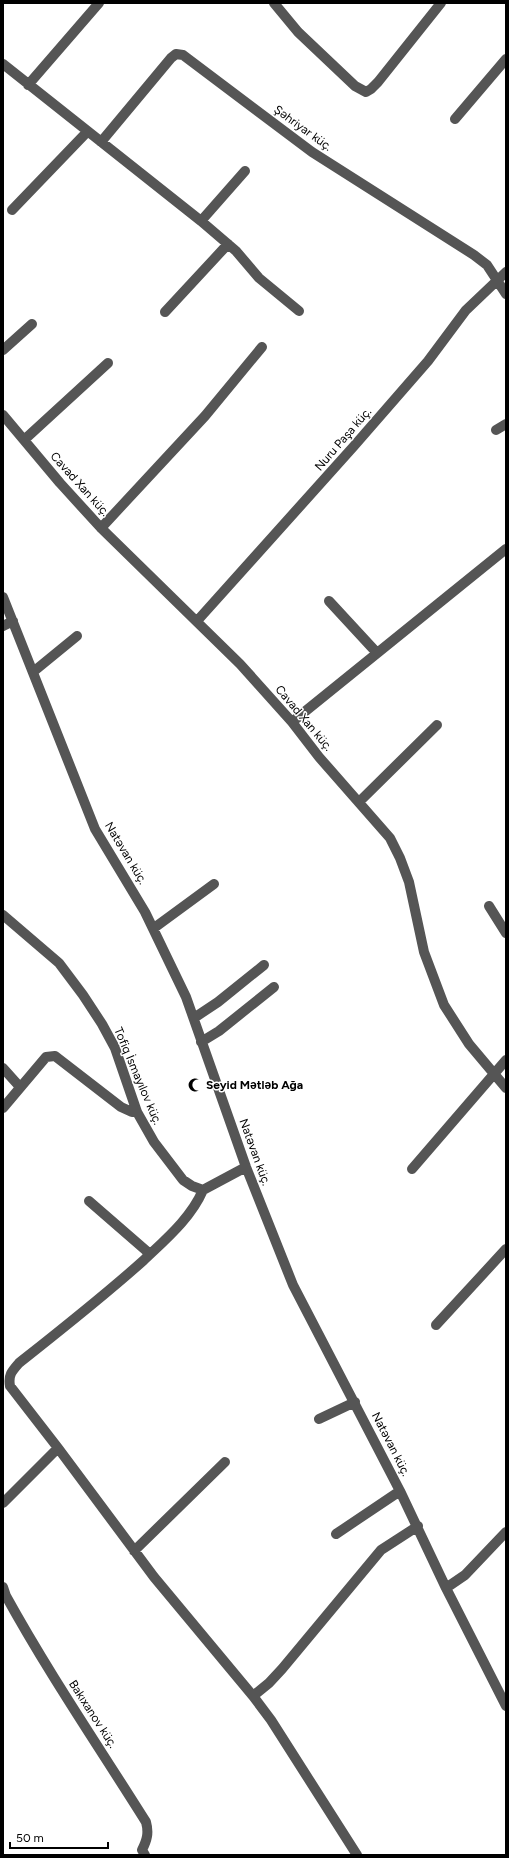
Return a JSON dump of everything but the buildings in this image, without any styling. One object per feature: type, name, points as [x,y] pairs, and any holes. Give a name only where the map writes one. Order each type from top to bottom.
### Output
[{"type":"street","points":[[28,85],[99,3]]},
{"type":"street","points":[[274,3],[298,32],[355,86],[366,92],[378,82],[441,3]]},
{"type":"street","name":"Şəhriyar küç.","points":[[100,142],[171,58],[176,54],[183,55],[312,152],[474,255],[486,265],[506,294]]},
{"type":"street","points":[[455,119],[506,59]]},
{"type":"street","points":[[3,64],[87,132],[201,220],[228,244],[259,278],[299,311]]},
{"type":"street","points":[[12,210],[87,132]]},
{"type":"street","points":[[201,220],[245,171]]},
{"type":"street","points":[[165,312],[228,244]]},
{"type":"street","name":"Nuru Paşa küç.","points":[[198,621],[354,446],[428,360],[466,310],[506,272]]},
{"type":"street","points":[[3,350],[32,324]]},
{"type":"street","points":[[101,528],[205,416],[262,346]]},
{"type":"street","points":[[24,440],[108,364]]},
{"type":"street","name":"Cavad Xan küç.","points":[[3,415],[60,483],[101,528],[198,621],[240,664],[292,722],[319,757],[390,838],[400,858],[409,882],[424,952],[444,1005],[469,1044],[506,1088]]},
{"type":"street","points":[[496,430],[506,424]]},
{"type":"street","points":[[292,722],[506,549]]},
{"type":"street","name":"Natəvan küç.","points":[[3,597],[95,829],[131,887],[154,928],[186,997],[246,1167],[299,1299],[356,1402],[418,1526],[446,1588],[506,1706]]},
{"type":"street","points":[[329,602],[377,653]]},
{"type":"street","points":[[3,626],[13,621]]},
{"type":"street","points":[[33,672],[77,636]]},
{"type":"street","points":[[359,802],[437,726]]},
{"type":"street","points":[[154,928],[214,884]]},
{"type":"street","points":[[490,906],[506,933]]},
{"type":"street","name":"Tofiq İsmayılov küç.","points":[[3,915],[43,947],[59,963],[83,995],[102,1024],[115,1048],[137,1112],[154,1142],[183,1180],[192,1186],[203,1190]]},
{"type":"street","points":[[194,1018],[218,1002],[264,965]]},
{"type":"street","points":[[201,1042],[219,1031],[274,987]]},
{"type":"street","points":[[3,1108],[46,1057],[55,1056],[121,1107],[132,1112],[137,1112]]},
{"type":"street","points":[[412,1169],[506,1060]]},
{"type":"street","points":[[3,1068],[20,1087]]},
{"type":"street","points":[[246,1167],[203,1190],[192,1211],[114,1288],[19,1363],[11,1372],[9,1379],[10,1386],[154,1577],[253,1696],[271,1720],[357,1855]]},
{"type":"street","points":[[89,1201],[150,1254]]},
{"type":"street","points":[[436,1326],[506,1249]]},
{"type":"street","points":[[319,1419],[356,1402]]},
{"type":"street","points":[[3,1502],[58,1448]]},
{"type":"street","points":[[134,1551],[225,1462]]},
{"type":"street","points":[[336,1534],[400,1491]]},
{"type":"street","points":[[253,1696],[282,1670],[381,1550],[418,1526]]},
{"type":"street","points":[[446,1588],[465,1575],[504,1538]]},
{"type":"street","name":"Bakıxanov küç.","points":[[3,1587],[6,1596],[34,1648],[146,1822],[148,1829],[147,1841],[142,1853]]},
{"type":"place","name":"Seyid Mətləb Ağa","points":[[195,1085]]}]
